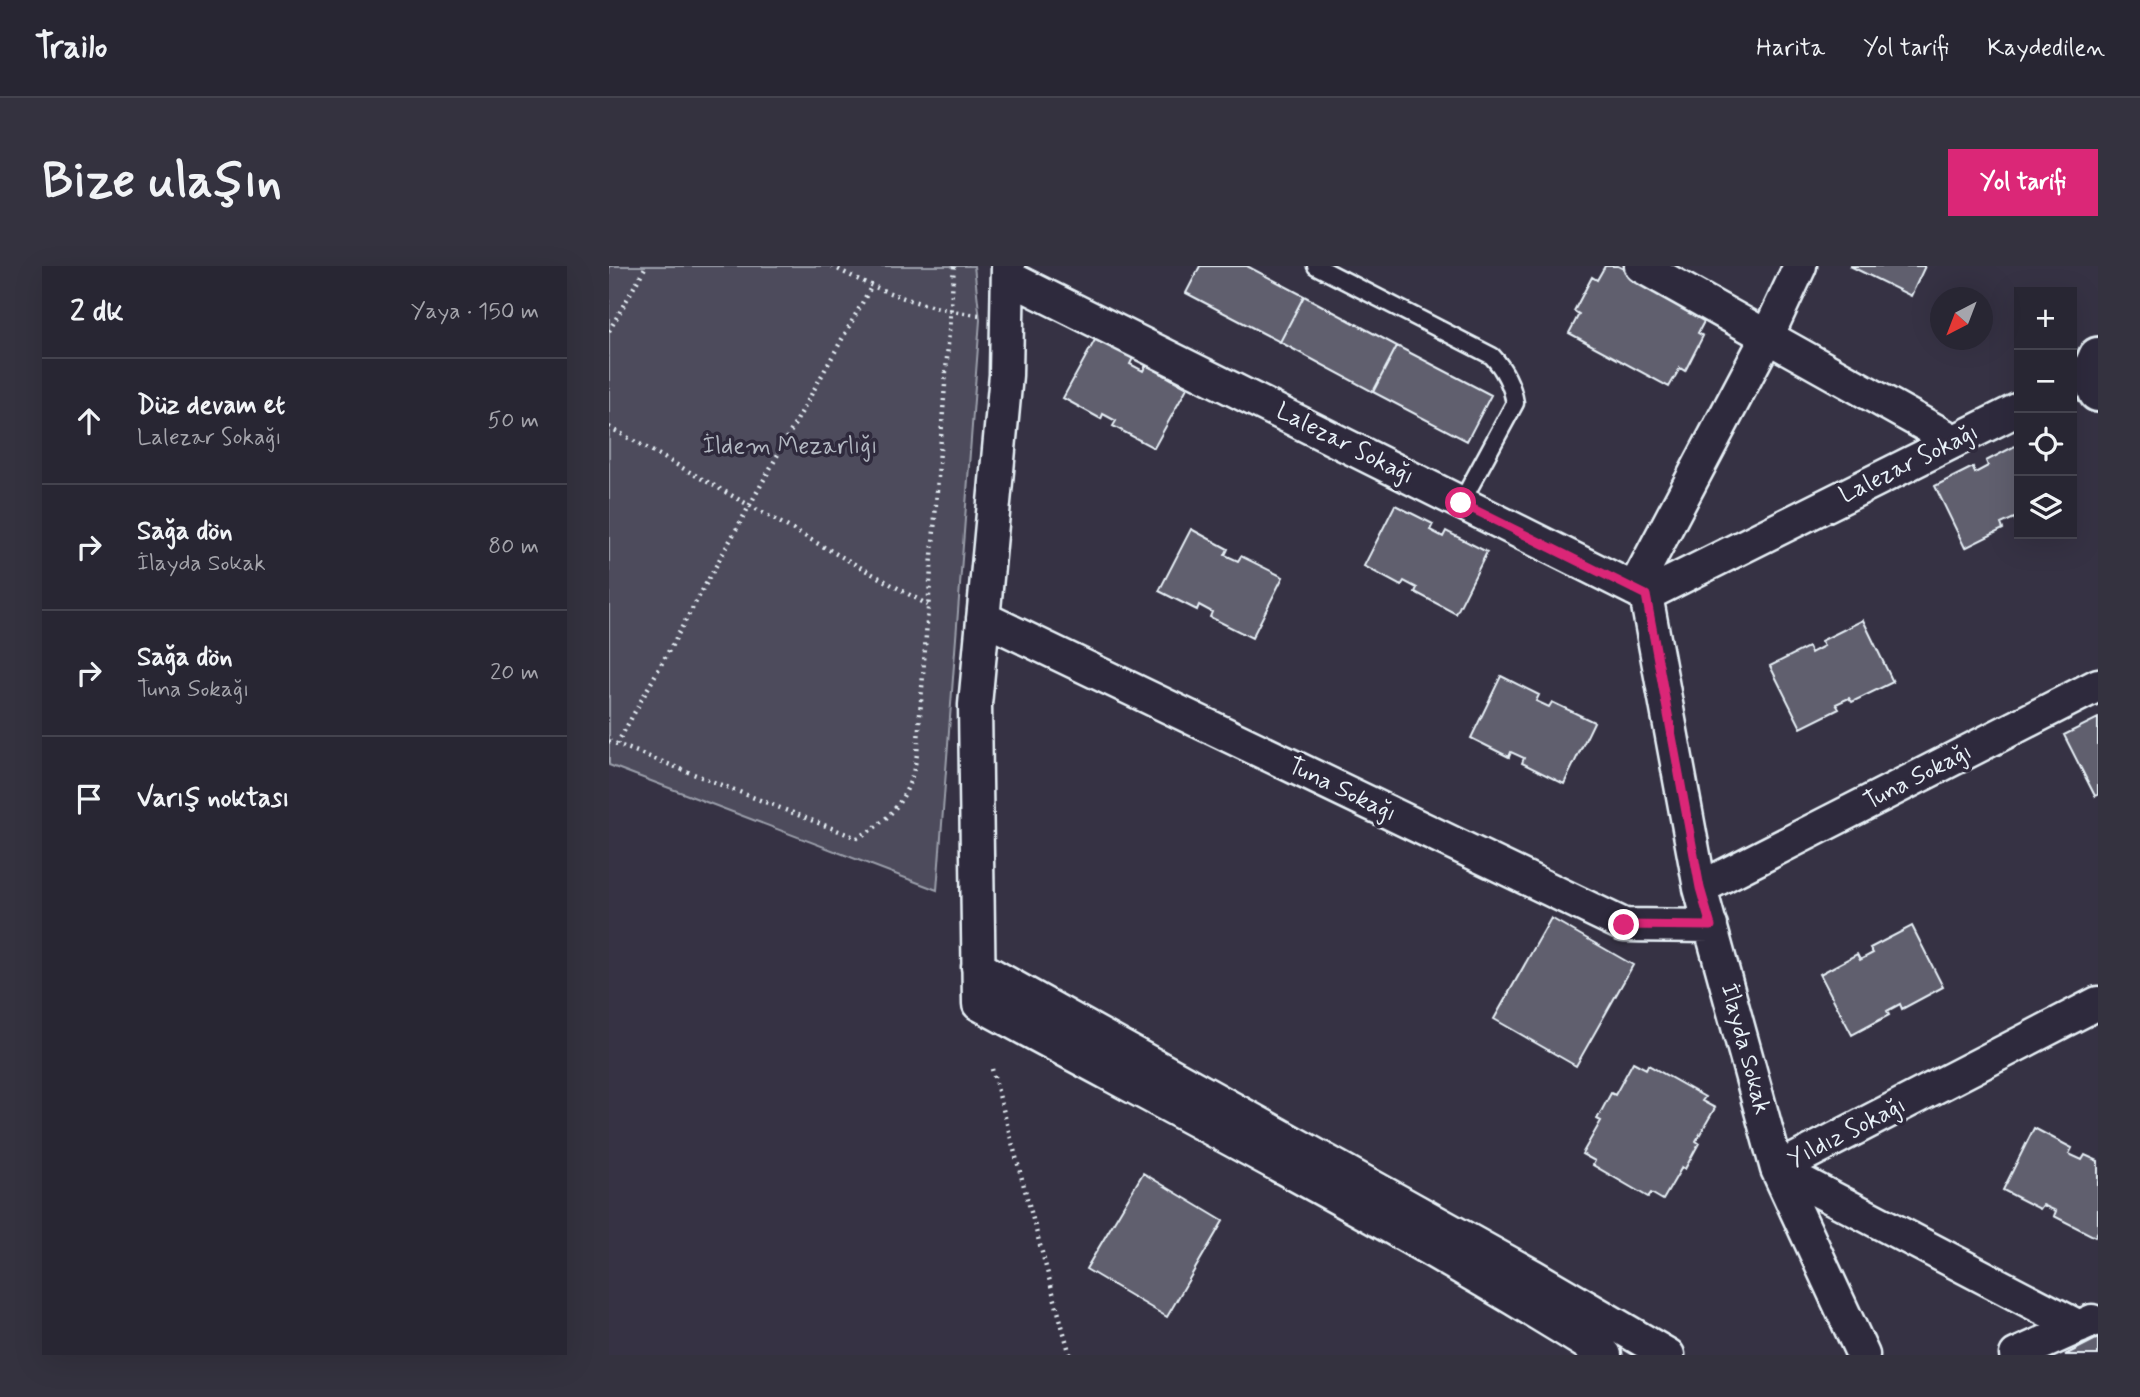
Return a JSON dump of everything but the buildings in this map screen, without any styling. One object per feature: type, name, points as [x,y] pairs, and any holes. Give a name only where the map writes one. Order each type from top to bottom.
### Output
[{"type":"street","points":[[1641,266],[1955,441]]},
{"type":"street","points":[[1640,592],[1800,266]]},
{"type":"street","name":"Lalezar Sokağı","points":[[1008,271],[1640,592],[2014,412]]},
{"type":"street","points":[[1008,271],[1006,375],[975,705],[979,1004],[1329,1194],[1535,1311],[1605,1355]]},
{"type":"street","name":"İlayda Sokak","points":[[1640,592],[1700,888],[1777,1169]]},
{"type":"street","name":"Tuna Sokağı","points":[[983,618],[1624,925],[1711,926]]},
{"type":"street","name":"Tuna Sokağı","points":[[1700,888],[2098,685]]},
{"type":"street","points":[[978,967],[1533,1276],[1668,1355]]},
{"type":"street","name":"Yıldız Sokağı","points":[[1863,1355],[1777,1169],[2098,1003]]},
{"type":"street","points":[[1777,1169],[2089,1323]]},
{"type":"street","points":[[2016,1355],[2089,1323]]},
{"type":"lane","points":[[1316,266],[1492,356],[1510,380],[1515,403],[1461,503]]},
{"type":"path","points":[[609,331],[646,266]]},
{"type":"path","points":[[832,266],[871,287],[951,312]]},
{"type":"path","points":[[609,741],[857,838],[873,830],[898,807],[914,772],[954,266]]},
{"type":"path","points":[[617,744],[871,287]]},
{"type":"path","points":[[609,427],[928,604]]},
{"type":"path","points":[[992,1069],[1070,1355]]},
{"type":"green space","name":"İldem Mezarlığı","points":[[609,266],[974,266],[980,320],[937,890],[609,765]]},
{"type":"route","points":[[1461,503],[1646,595],[1700,888],[1711,926],[1624,925]]}]
